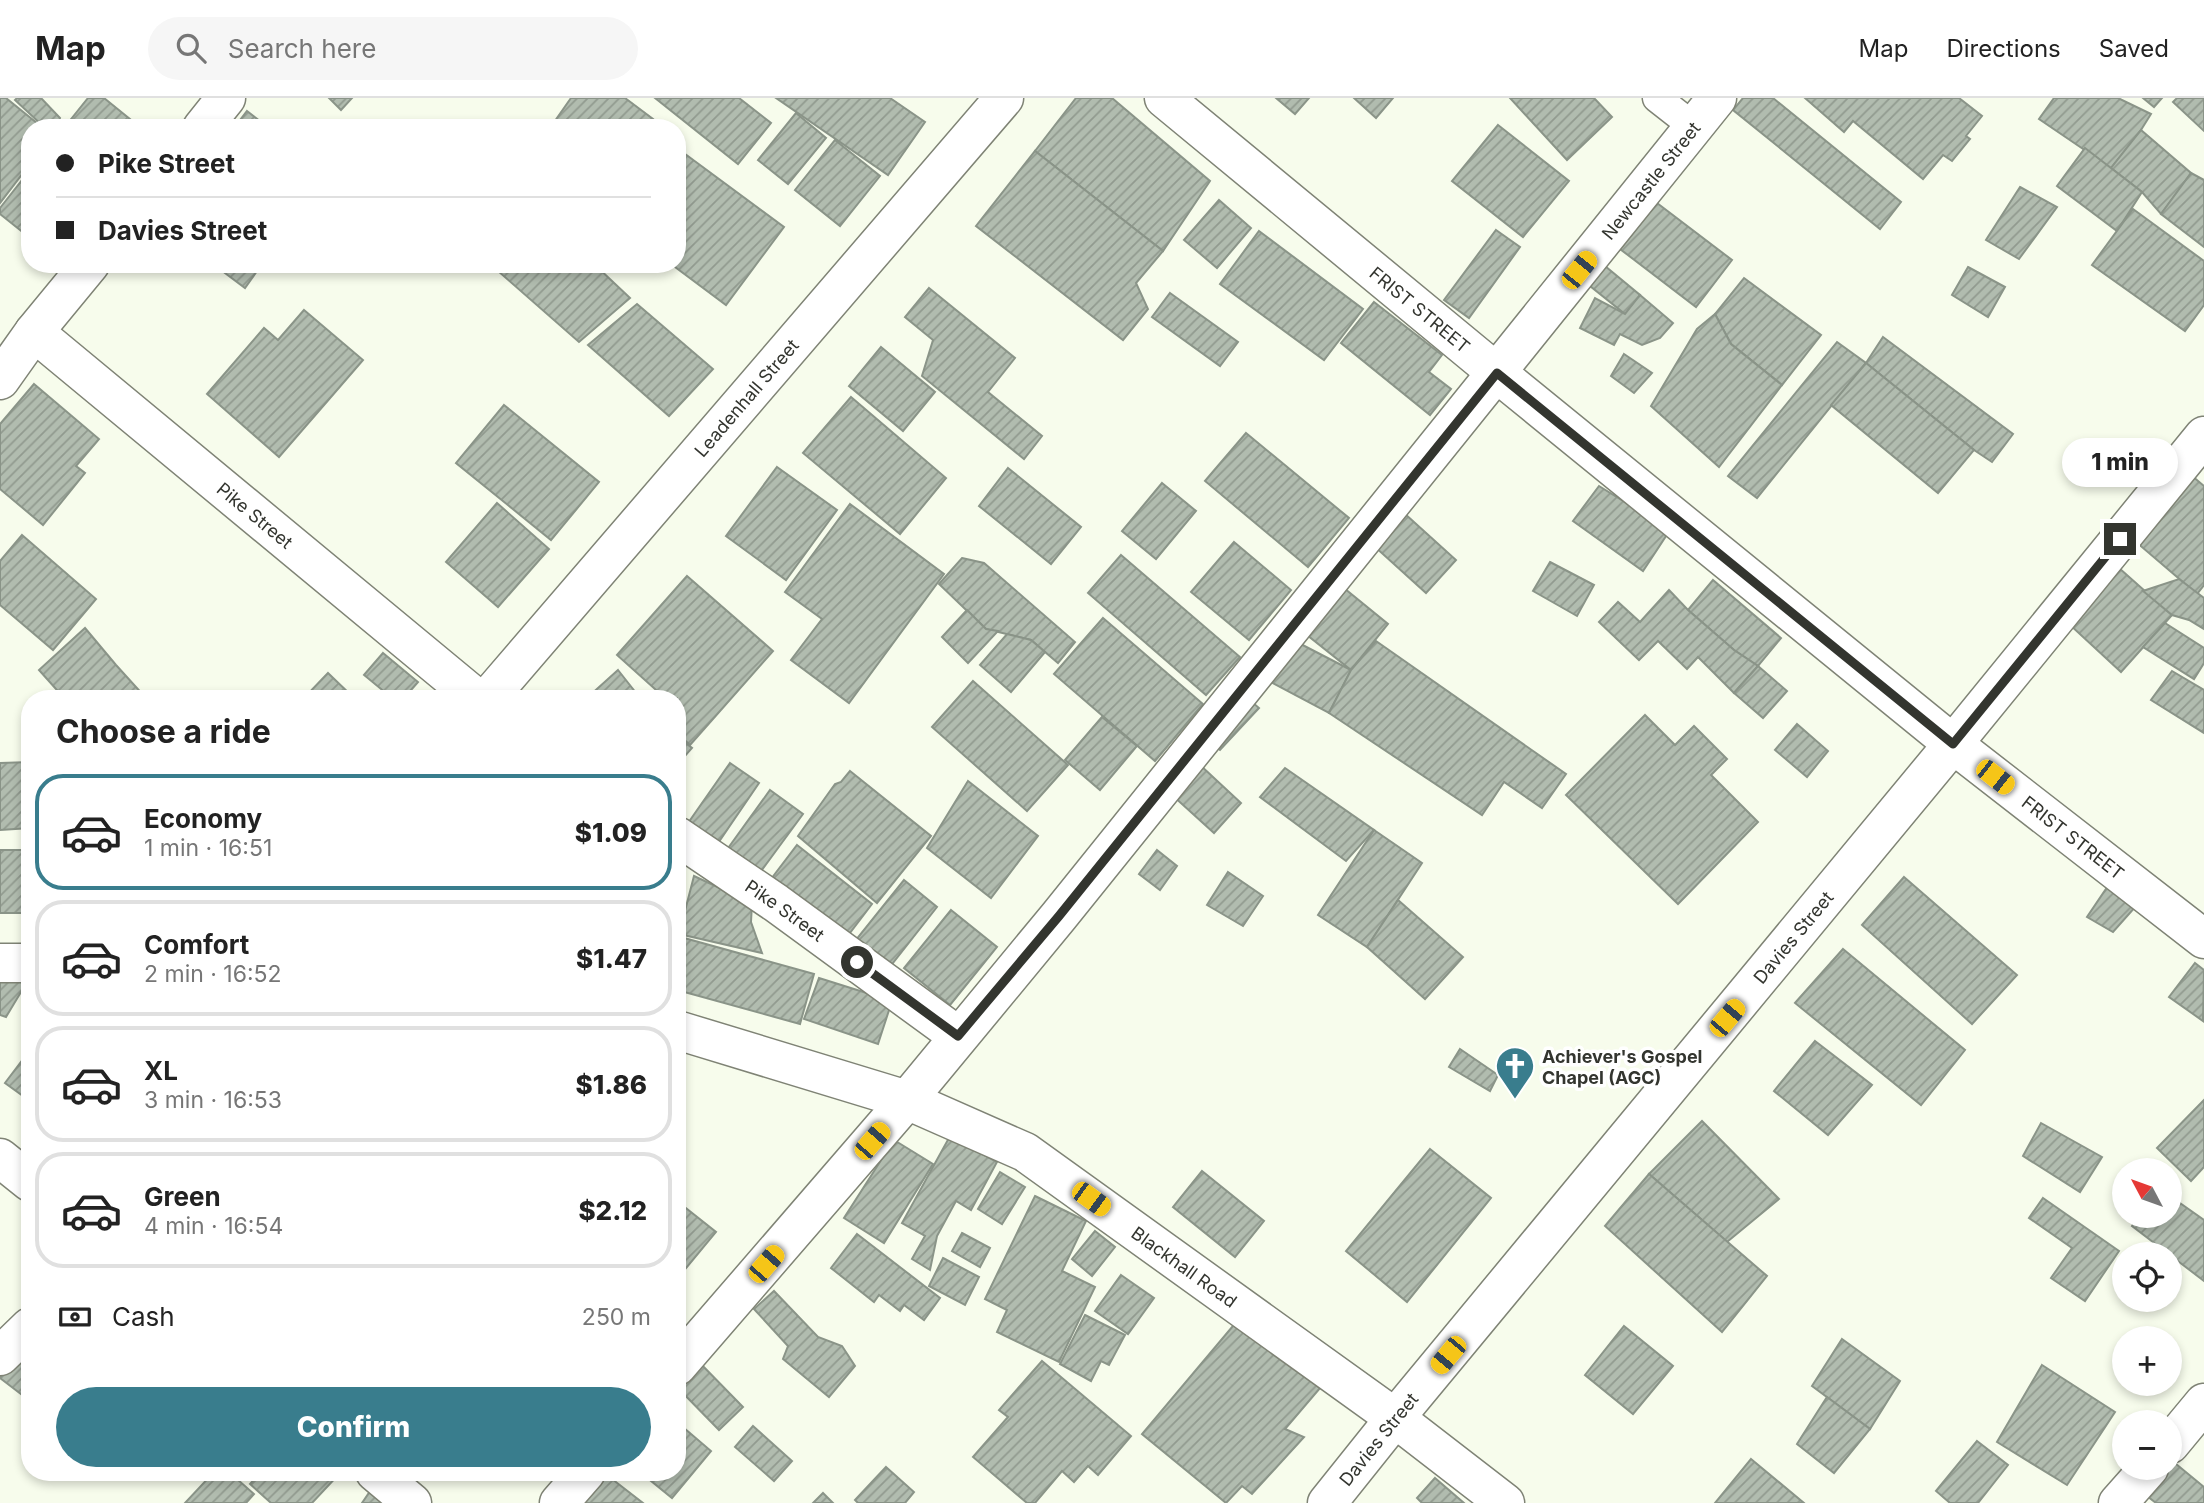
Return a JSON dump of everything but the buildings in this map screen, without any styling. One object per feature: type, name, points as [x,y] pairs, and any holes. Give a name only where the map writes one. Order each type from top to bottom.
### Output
[{"type":"street","points":[[209,119],[226,98]]},
{"type":"street","name":"Leadenhall Street","points":[[495,690],[1004,98]]},
{"type":"street","name":"FRIST STREET","points":[[1164,98],[1953,744],[2204,939]]},
{"type":"street","name":"Newcastle Street","points":[[686,1356],[907,1100],[1059,916],[1717,98]]},
{"type":"street","points":[[0,380],[34,332],[83,273]]},
{"type":"street","name":"Pike Street","points":[[34,332],[466,690]]},
{"type":"street","name":"Davies Street","points":[[1327,1503],[2204,436]]},
{"type":"street","name":"Pike Street","points":[[686,842],[958,1036]]},
{"type":"street","points":[[0,963],[21,963]]},
{"type":"street","name":"Blackhall Road","points":[[686,1033],[907,1100],[1025,1152],[1395,1418],[1504,1503]]},
{"type":"street","points":[[0,1158],[21,1175]]},
{"type":"street","points":[[0,1356],[21,1336]]},
{"type":"street","points":[[2182,1430],[2204,1403]]},
{"type":"street","points":[[2118,1503],[2138,1480]]},
{"type":"street","points":[[386,1481],[412,1503]]},
{"type":"street","points":[[559,1503],[578,1481]]},
{"type":"lane","points":[[1657,98],[1694,127]]},
{"type":"place","name":"Achiever's Gospel Chapel (AGC)","points":[[1515,1100]]},
{"type":"route","points":[[857,962],[958,1036],[1059,916],[1497,373],[1953,744],[2120,539]]}]
